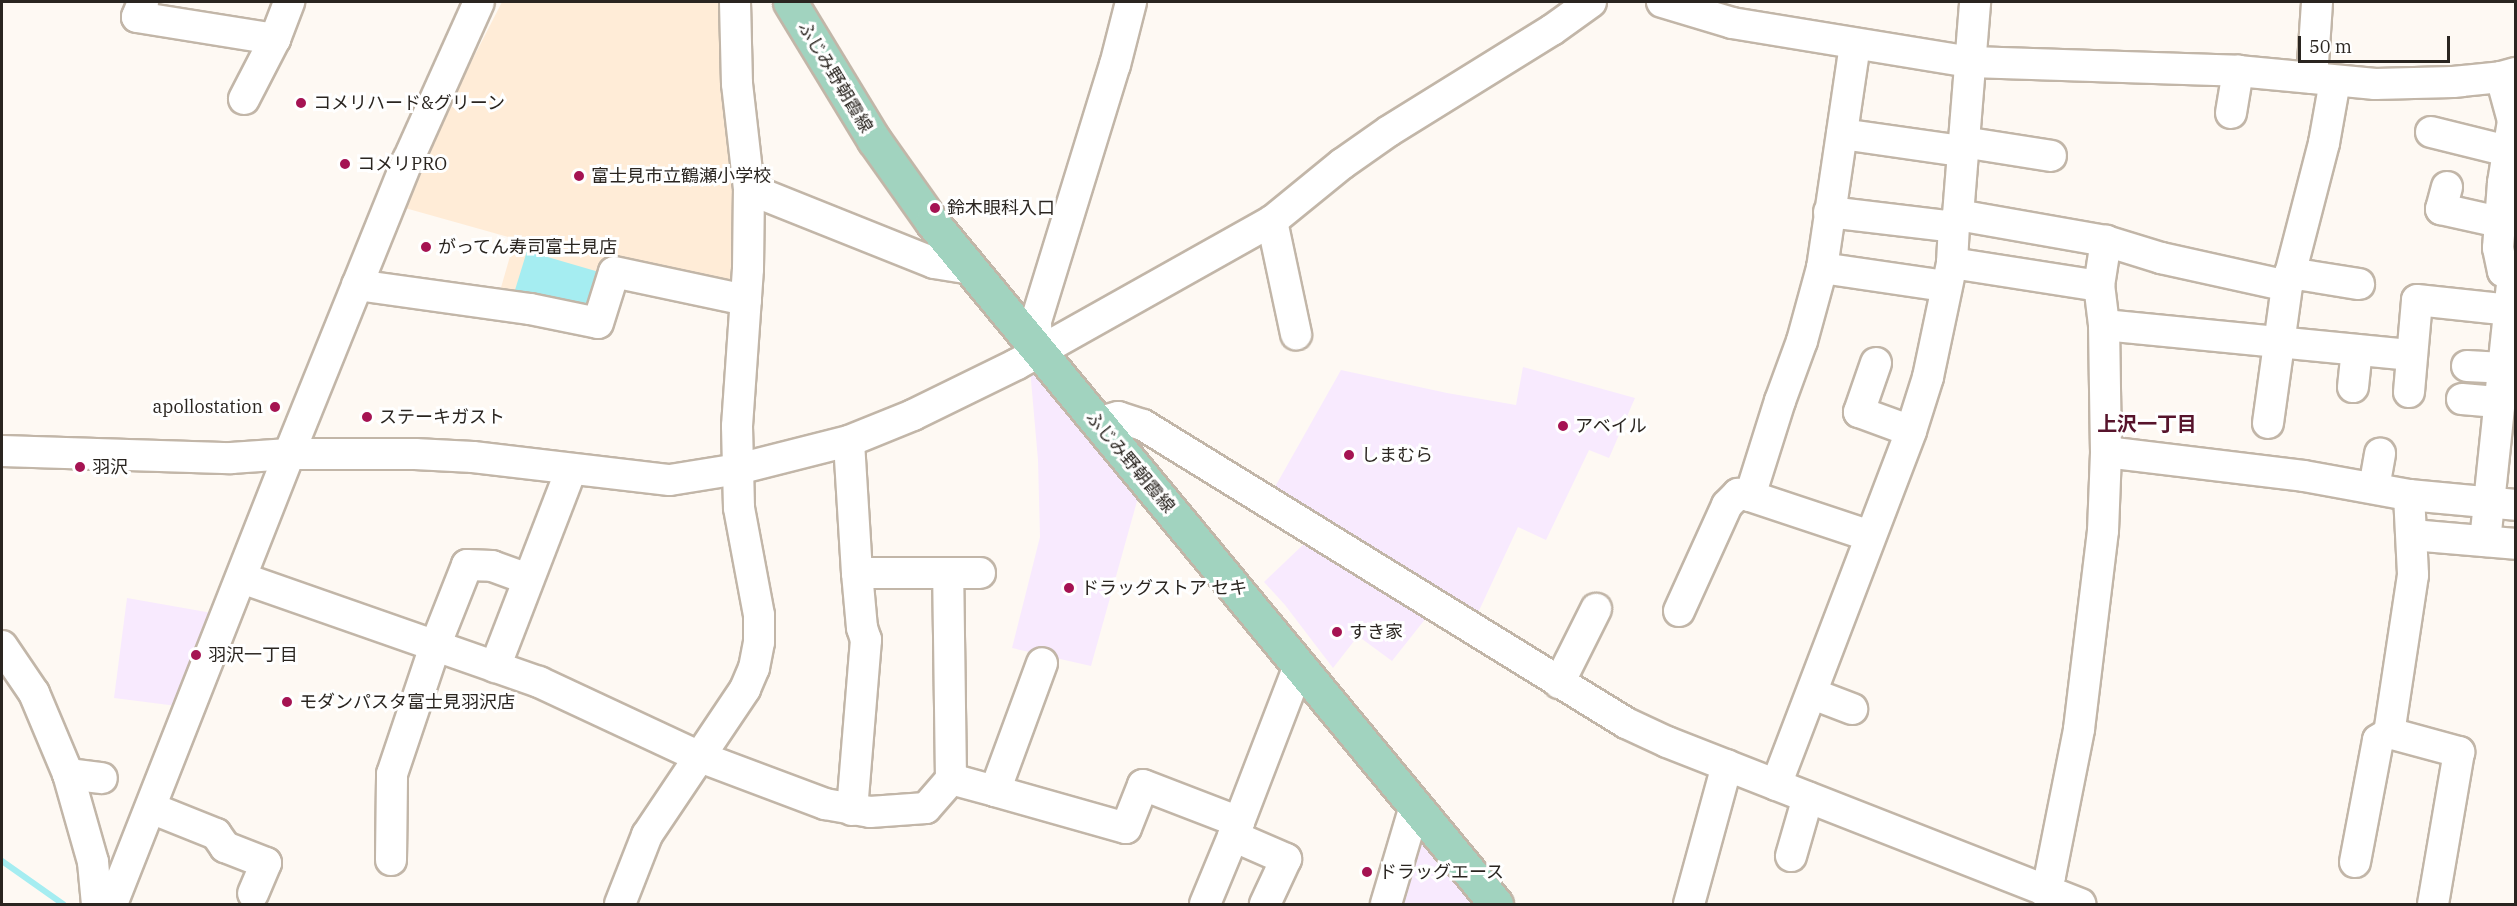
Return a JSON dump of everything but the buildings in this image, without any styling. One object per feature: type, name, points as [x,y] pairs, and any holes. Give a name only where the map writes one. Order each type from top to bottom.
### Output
[{"type":"main road","name":"ふじみ野朝霞線","points":[[790,2],[901,182],[967,268],[1497,904]]},
{"type":"street","points":[[143,2],[137,17],[275,39]]},
{"type":"street","points":[[244,99],[275,39],[289,2]]},
{"type":"street","points":[[112,904],[357,285],[429,109],[479,2]]},
{"type":"street","points":[[620,904],[647,836],[745,688],[754,668],[759,642],[759,615],[739,508],[737,426],[746,300],[749,189],[737,84],[735,2]]},
{"type":"street","points":[[1037,351],[1036,321],[1115,65],[1131,2]]},
{"type":"street","points":[[2,451],[231,458],[289,454],[415,454],[473,457],[670,480],[738,469],[849,441],[913,415],[1017,364],[1272,221],[1342,164],[1389,131],[1552,30],[1591,2]]},
{"type":"street","points":[[1662,2],[1732,23],[1855,45],[1971,62],[2238,70],[2375,84],[2508,75],[2513,120],[2508,151],[2509,184],[2499,222],[2498,248],[2503,271],[2514,275],[2500,402],[2503,503],[2486,541]]},
{"type":"street","points":[[1776,784],[1813,694],[1870,536],[1911,432],[1928,377],[1949,275],[1956,221],[1975,2]]},
{"type":"street","points":[[2268,423],[2288,280],[2324,143],[2324,80],[2317,2]]},
{"type":"street","points":[[1750,496],[1802,341],[1822,268],[1855,45]]},
{"type":"street","points":[[2230,113],[2238,70]]},
{"type":"street","points":[[2431,132],[2508,151]]},
{"type":"street","points":[[1842,134],[2051,156]]},
{"type":"street","points":[[2447,187],[2440,209],[2499,222]]},
{"type":"street","points":[[749,189],[934,262],[967,268]]},
{"type":"street","points":[[1829,212],[1956,221],[2106,241],[2161,258],[2288,280],[2359,284]]},
{"type":"street","points":[[1272,221],[1296,334]]},
{"type":"street","points":[[2044,891],[2050,876],[2079,729],[2103,531],[2106,452],[2104,325],[2099,286],[2106,241]]},
{"type":"street","points":[[1822,268],[2099,286]]},
{"type":"street","points":[[357,285],[530,309],[598,323],[614,272],[746,300]]},
{"type":"street","points":[[2409,392],[2417,300],[2510,310]]},
{"type":"street","points":[[2104,325],[2412,355]]},
{"type":"street","points":[[2353,387],[2358,350]]},
{"type":"street","points":[[1876,363],[1855,421],[1911,432]]},
{"type":"street","points":[[2468,366],[2503,368]]},
{"type":"street","points":[[2462,399],[2500,402]]},
{"type":"street","points":[[1097,423],[1118,417],[1143,425],[1626,723],[2080,904]]},
{"type":"street","points":[[849,441],[857,573],[862,628],[866,640],[852,810]]},
{"type":"street","points":[[2106,452],[2304,476],[2409,495],[2503,503]]},
{"type":"street","points":[[2374,488],[2380,454]]},
{"type":"street","points":[[495,667],[527,579],[571,470]]},
{"type":"street","points":[[1679,612],[1726,505],[1738,494],[1870,536]]},
{"type":"street","points":[[2389,733],[2413,575],[2409,495]]},
{"type":"street","points":[[2412,535],[2516,544]]},
{"type":"street","points":[[391,860],[392,774],[435,646],[467,565],[492,566],[527,579]]},
{"type":"street","points":[[857,573],[980,573]]},
{"type":"street","points":[[242,578],[495,667],[578,699],[700,757],[825,804],[852,810],[889,811],[926,808],[951,779],[948,573]]},
{"type":"street","points":[[1559,683],[1596,609]]},
{"type":"street","points":[[2,646],[34,693],[68,774],[93,862],[97,904]]},
{"type":"street","points":[[995,791],[1042,663]]},
{"type":"street","points":[[1204,904],[1236,829],[1299,666]]},
{"type":"street","points":[[1813,694],[1852,709]]},
{"type":"street","points":[[2355,861],[2378,740],[2389,733],[2459,752],[2433,904]]},
{"type":"street","points":[[1689,904],[1727,765]]},
{"type":"street","points":[[68,774],[102,778]]},
{"type":"street","points":[[951,779],[1126,828],[1143,785],[1236,829],[1286,859],[1265,904]]},
{"type":"street","points":[[1791,856],[1808,797]]},
{"type":"street","points":[[1386,904],[1415,806]]},
{"type":"street","points":[[151,808],[216,834],[225,847],[266,863],[253,893]]},
{"type":"shaded area","name":"富士見市立鶴瀬小学校","points":[[502,2],[728,2],[743,293],[609,265],[595,313],[498,298],[515,239],[405,208],[424,154]]},
{"type":"shaded area","points":[[1523,367],[1635,398],[1609,458],[1589,450],[1546,540],[1518,527],[1476,617],[1271,494],[1341,370],[1516,405]]},
{"type":"shaded area","points":[[1030,369],[1042,371],[1139,494],[1091,666],[1012,648],[1040,537],[1038,460]]},
{"type":"shaded area","points":[[1307,541],[1430,613],[1392,661],[1358,636],[1333,668],[1285,605],[1264,582]]},
{"type":"shaded area","points":[[127,598],[212,613],[177,706],[114,698]]},
{"type":"shaded area","points":[[1423,831],[1482,904],[1393,904]]},
{"type":"water","points":[[527,251],[599,272],[587,312],[515,290]]},
{"type":"waterway","points":[[2,861],[63,904]]},
{"type":"place","name":"コメリハード&グリーン","points":[[301,103]]},
{"type":"place","name":"コメリPRO","points":[[345,164]]},
{"type":"place","name":"富士見市立鶴瀬小学校","points":[[579,176]]},
{"type":"place","name":"鈴木眼科入口","points":[[935,208]]},
{"type":"place","name":"がってん寿司富士見店","points":[[426,247]]},
{"type":"place","name":"apollostation","points":[[275,407]]},
{"type":"place","name":"ステーキガスト","points":[[367,417]]},
{"type":"place","name":"アベイル","points":[[1563,426]]},
{"type":"place","name":"しまむら","points":[[1349,455]]},
{"type":"place","name":"羽沢","points":[[80,467]]},
{"type":"place","name":"ドラッグストア セキ","points":[[1069,588]]},
{"type":"place","name":"すき家","points":[[1337,632]]},
{"type":"place","name":"羽沢一丁目","points":[[196,655]]},
{"type":"place","name":"モダンパスタ富士見羽沢店","points":[[287,702]]},
{"type":"place","name":"ドラッグエース","points":[[1367,872]]},
{"type":"district","name":"上沢一丁目","points":[[2147,423]]}]
